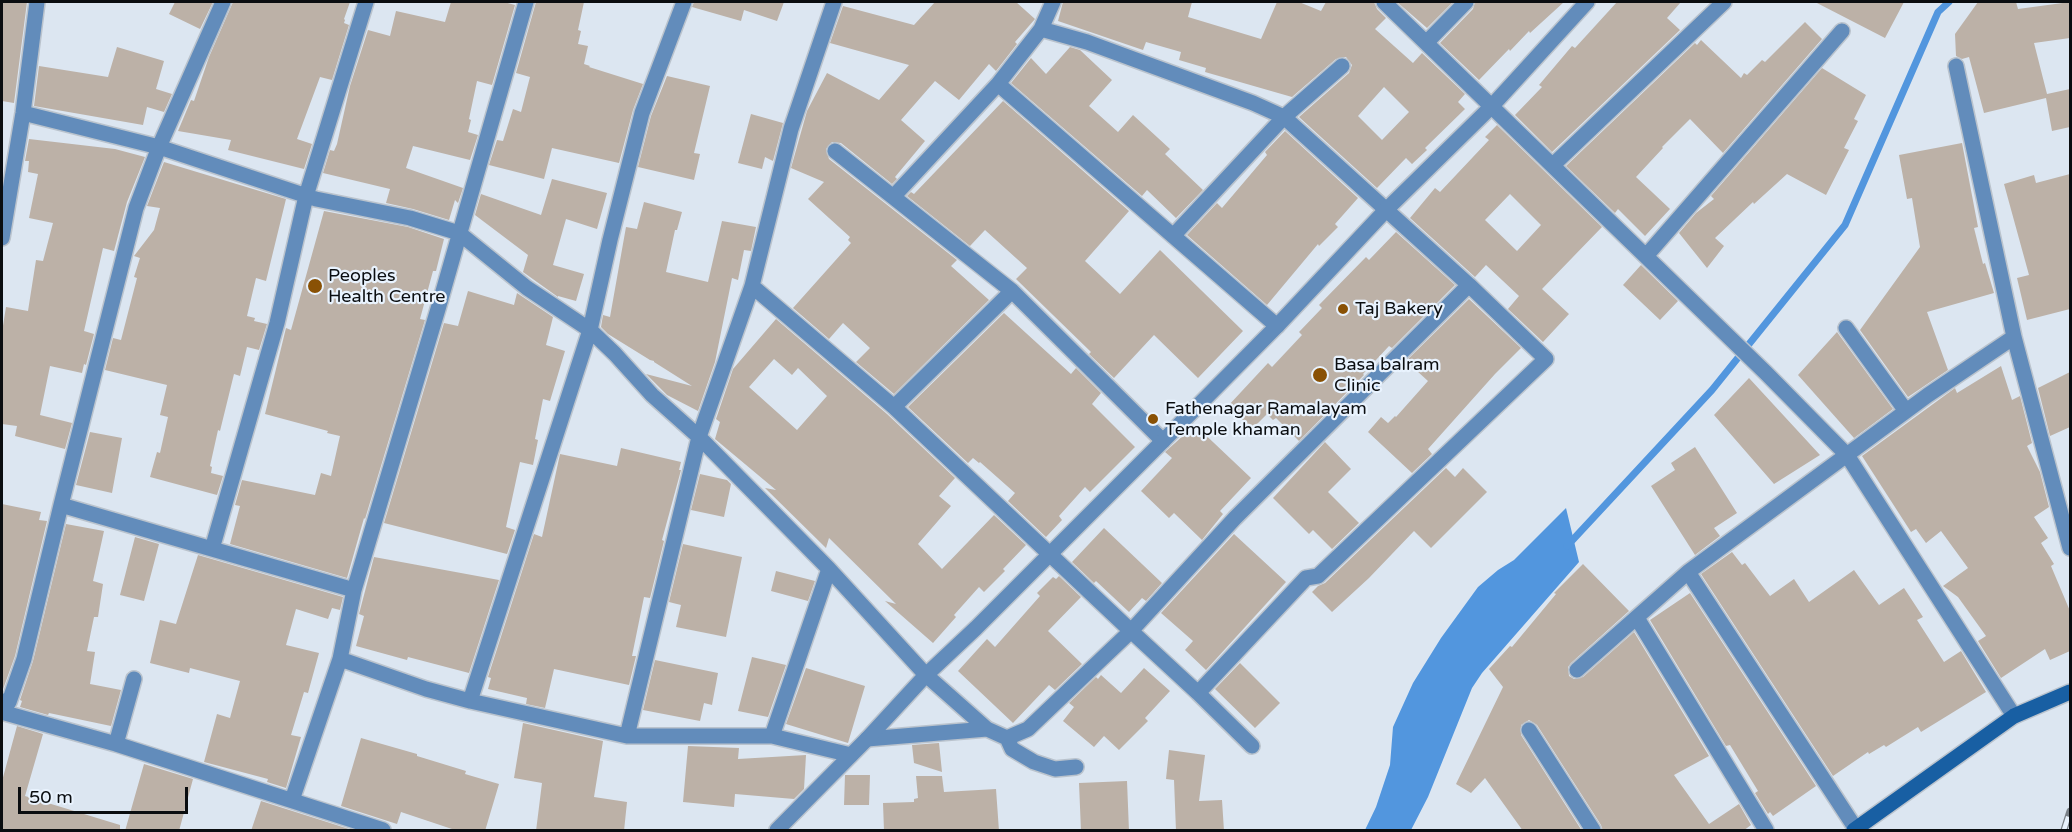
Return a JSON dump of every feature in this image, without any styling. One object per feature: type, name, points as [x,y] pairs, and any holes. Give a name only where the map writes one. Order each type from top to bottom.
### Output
[{"type":"main road","points":[[1855,830],[2014,716],[2070,692]]},
{"type":"street","points":[[2,238],[23,113],[37,2]]},
{"type":"street","points":[[223,2],[159,147],[136,208],[24,659],[4,711],[116,744],[383,831]]},
{"type":"street","points":[[212,549],[277,323],[306,196],[366,2]]},
{"type":"street","points":[[292,800],[340,659],[354,590],[526,2]]},
{"type":"street","points":[[470,701],[590,330],[642,113],[684,2]]},
{"type":"street","points":[[627,736],[699,437],[752,286],[791,129],[834,2]]},
{"type":"street","points":[[893,197],[998,84],[1041,29],[1053,2]]},
{"type":"street","points":[[1384,2],[1766,373],[1847,455],[2014,716]]},
{"type":"street","points":[[1426,43],[1466,2]]},
{"type":"street","points":[[777,831],[926,675],[1163,441],[1386,210],[1491,107],[1587,2]]},
{"type":"street","points":[[1553,165],[1724,2]]},
{"type":"street","points":[[1041,29],[1088,42],[1284,117],[1469,285],[1546,359],[1318,576],[1306,578],[1198,693]]},
{"type":"street","points":[[1646,256],[1842,31]]},
{"type":"street","points":[[1173,236],[1284,117],[1342,66]]},
{"type":"street","points":[[1956,66],[2014,337],[2070,548]]},
{"type":"street","points":[[998,84],[1276,326]]},
{"type":"street","points":[[23,113],[159,147],[306,196],[410,218],[459,233],[527,288],[590,330],[652,395],[699,437],[829,569],[926,675],[987,729],[1007,738],[1012,749],[1034,762],[1055,769],[1076,767]]},
{"type":"street","points":[[835,151],[1012,291],[1163,441]]},
{"type":"street","points":[[1007,738],[1028,729],[1131,631],[1235,518],[1469,285]]},
{"type":"street","points":[[752,286],[894,407],[1252,746]]},
{"type":"street","points":[[894,407],[1012,291]]},
{"type":"street","points":[[1846,328],[1906,411]]},
{"type":"street","points":[[1577,670],[1688,572],[1906,411],[2014,337]]},
{"type":"street","points":[[61,505],[354,590]]},
{"type":"street","points":[[772,736],[829,569]]},
{"type":"street","points":[[1688,572],[1855,830]]},
{"type":"street","points":[[1637,618],[1766,831]]},
{"type":"street","points":[[340,659],[426,689],[470,701],[627,736],[772,736],[851,755]]},
{"type":"street","points":[[116,744],[134,679]]},
{"type":"street","points":[[867,739],[987,729]]},
{"type":"street","points":[[1529,730],[1593,831]]},
{"type":"water","points":[[1566,508],[1579,562],[1482,673],[1472,688],[1428,797],[1411,830],[1365,830],[1376,807],[1390,765],[1393,727],[1413,683],[1441,638],[1478,587],[1514,560]]},
{"type":"building","points":[[2,2],[27,2],[14,103],[2,101]]},
{"type":"building","points":[[175,2],[213,2],[200,29],[169,14]]},
{"type":"building","points":[[233,2],[350,2],[344,19],[344,23],[349,25],[332,80],[320,77],[297,139],[312,144],[304,169],[228,150],[231,140],[178,131],[191,100],[194,101],[209,57]]},
{"type":"building","points":[[451,2],[504,2],[515,5],[492,85],[477,81],[468,132],[478,135],[470,160],[413,146],[406,168],[463,188],[458,203],[455,200],[449,220],[386,203],[390,189],[323,173],[330,150],[334,151],[337,144],[350,86],[368,30],[390,36],[396,11],[445,22]]},
{"type":"building","points":[[536,2],[584,2],[578,30],[581,31],[578,44],[588,46],[584,64],[643,84],[633,110],[619,163],[552,148],[544,179],[489,165],[497,140],[503,141],[513,109],[521,112],[530,77],[516,73]]},
{"type":"building","points":[[694,2],[784,2],[777,21],[744,10],[741,21],[692,7]]},
{"type":"building","points":[[935,2],[1016,2],[1035,19],[1015,42],[1017,44],[996,71],[989,64],[959,100],[935,81],[901,120],[925,141],[895,177],[897,179],[892,184],[841,143],[832,142],[826,149],[829,159],[957,260],[951,266],[989,300],[894,394],[856,362],[870,348],[843,323],[829,339],[793,308],[851,243],[848,240],[850,237],[808,199],[824,182],[791,168],[807,111],[827,73],[879,100],[909,65],[830,43],[843,6],[914,25]]},
{"type":"building","points":[[1063,2],[1192,2],[1188,17],[1261,39],[1277,2],[1299,2],[1321,11],[1326,2],[1374,2],[1386,18],[1375,29],[1413,63],[1422,53],[1465,94],[1458,102],[1465,109],[1412,164],[1406,158],[1377,188],[1299,117],[1349,73],[1352,65],[1346,57],[1336,59],[1292,97],[1205,72],[1206,68],[1179,60],[1181,52],[1146,42],[1143,50],[1058,21]],"holes":[[[1384,87],[1409,112],[1382,140],[1358,116]]]},
{"type":"building","points":[[1397,2],[1453,2],[1427,28]]},
{"type":"building","points":[[1475,2],[1564,2],[1530,33],[1529,31],[1510,51],[1509,49],[1479,80],[1440,43],[1473,9]]},
{"type":"building","points":[[1617,2],[1681,2],[1667,18],[1680,30],[1552,152],[1515,115],[1542,87],[1539,85],[1572,46],[1575,48]]},
{"type":"building","points":[[1815,2],[1904,2],[1885,38]]},
{"type":"building","points":[[1978,2],[2016,2],[2018,9],[2070,2],[2070,38],[2034,43],[2047,94],[2070,89],[2070,127],[2052,131],[2046,98],[1984,113],[1969,57],[1962,59],[1956,56],[1955,34]]},
{"type":"building","points":[[1805,22],[1822,39],[1723,153],[1690,119],[1636,177],[1670,209],[1645,236],[1618,209],[1615,213],[1566,166],[1695,43],[1697,45],[1701,40],[1741,78],[1744,73],[1747,75],[1762,60],[1765,62]]},
{"type":"building","points":[[117,47],[164,61],[156,89],[172,94],[164,112],[147,107],[143,125],[34,106],[39,66],[108,77]]},
{"type":"building","points":[[1070,47],[1080,50],[1112,80],[1089,106],[1118,132],[1133,115],[1170,149],[1165,154],[1203,190],[1176,218],[1147,190],[1142,196],[1011,83],[1031,58],[1046,74]]},
{"type":"building","points":[[1822,68],[1866,95],[1854,119],[1858,121],[1844,148],[1849,150],[1826,195],[1787,174],[1715,238],[1724,246],[1707,268],[1679,233],[1696,213],[1714,199],[1711,196]]},
{"type":"building","points":[[667,76],[710,86],[694,153],[700,154],[694,180],[638,167],[651,116]]},
{"type":"building","points":[[1003,101],[1129,211],[1085,261],[1120,294],[1160,250],[1243,331],[1198,378],[1154,335],[1114,378],[1089,354],[1091,352],[1016,279],[1027,268],[985,230],[970,246],[907,196],[911,192],[914,194]]},
{"type":"building","points":[[751,114],[783,123],[773,161],[765,157],[762,169],[738,163]]},
{"type":"building","points":[[1497,125],[1602,227],[1542,289],[1569,314],[1543,342],[1508,309],[1519,296],[1486,265],[1475,277],[1410,218],[1435,188],[1440,192],[1489,140],[1485,137]],"holes":[[[1510,194],[1541,225],[1517,251],[1485,220]]]},
{"type":"building","points":[[1285,131],[1358,198],[1335,224],[1338,227],[1319,246],[1318,244],[1267,305],[1187,235],[1217,203],[1222,208],[1267,155],[1265,152]]},
{"type":"building","points":[[29,139],[115,149],[145,157],[127,202],[114,251],[103,248],[84,331],[94,334],[86,365],[84,364],[82,373],[50,366],[40,415],[72,423],[65,449],[15,436],[17,426],[2,424],[2,332],[6,307],[28,311],[36,260],[43,261],[53,223],[29,218],[38,174],[28,172],[29,161],[25,161]]},
{"type":"building","points":[[1962,143],[1978,227],[1974,228],[1983,264],[1985,263],[1994,293],[1927,312],[1948,370],[1908,397],[1860,330],[1920,247],[1912,198],[1907,199],[1899,155]]},
{"type":"building","points":[[164,162],[286,199],[266,281],[256,278],[247,316],[255,318],[254,321],[267,324],[259,350],[247,347],[240,376],[234,374],[220,431],[218,430],[210,466],[212,467],[211,473],[223,476],[217,495],[150,477],[157,452],[160,453],[168,417],[160,415],[167,385],[105,370],[113,338],[121,340],[137,278],[134,277],[140,258],[134,256],[154,230],[160,208],[147,206]]},
{"type":"building","points":[[2070,174],[2070,309],[2027,320],[2017,278],[2029,275],[2004,184],[2034,175],[2036,183]]},
{"type":"building","points":[[552,179],[607,193],[597,229],[566,219],[553,265],[584,274],[576,301],[558,297],[523,272],[528,255],[475,215],[481,194],[541,215]]},
{"type":"building","points":[[644,202],[682,212],[677,230],[675,230],[666,272],[708,282],[722,221],[756,227],[751,251],[744,250],[738,280],[732,278],[715,362],[698,411],[667,395],[646,374],[692,386],[608,334],[601,327],[603,315],[610,317],[626,227],[637,229]]},
{"type":"building","points":[[324,211],[408,227],[444,239],[420,319],[425,320],[347,578],[230,544],[240,506],[235,505],[242,480],[315,495],[321,473],[331,476],[340,436],[265,414],[286,328],[291,330]]},
{"type":"building","points":[[1396,232],[1455,285],[1392,348],[1389,346],[1299,441],[1276,418],[1273,420],[1267,414],[1252,429],[1228,406],[1268,363],[1272,367],[1302,335],[1299,332],[1322,308],[1319,305],[1366,257],[1369,260]]},
{"type":"building","points":[[1641,265],[1678,301],[1660,320],[1623,285]]},
{"type":"building","points":[[468,291],[514,305],[517,293],[553,317],[546,345],[565,351],[550,401],[543,399],[535,439],[538,440],[533,465],[520,462],[506,527],[515,530],[507,554],[384,523],[444,323],[458,326]]},
{"type":"building","points":[[1469,299],[1521,348],[1428,449],[1432,454],[1412,473],[1368,432],[1381,417],[1388,423],[1396,417],[1428,381],[1406,361]]},
{"type":"building","points":[[1004,313],[1071,374],[1076,368],[1101,393],[1092,404],[1135,447],[1090,492],[1085,487],[1059,516],[1062,520],[1046,537],[1008,501],[1015,493],[980,462],[973,458],[968,463],[908,407]]},
{"type":"building","points":[[776,319],[887,414],[955,478],[939,496],[951,506],[918,544],[942,569],[994,515],[1026,545],[984,592],[979,587],[933,643],[885,601],[896,604],[829,538],[826,548],[765,488],[776,490],[715,439],[720,422],[716,419],[733,369]],"holes":[[[774,359],[792,375],[798,368],[827,396],[797,430],[749,387]]]},
{"type":"building","points":[[1837,332],[1893,409],[1854,438],[1798,375]]},
{"type":"building","points":[[2001,366],[2012,400],[2020,396],[2032,443],[2027,446],[2040,472],[2049,507],[2034,517],[2048,538],[2041,543],[2054,564],[2051,566],[2070,611],[2070,651],[2050,660],[2045,649],[2001,678],[1978,641],[1986,636],[1958,597],[1943,586],[1968,568],[1941,531],[1926,543],[1916,529],[1911,532],[1862,456],[1955,388],[1957,393]]},
{"type":"building","points":[[2070,372],[2070,427],[2050,436],[2038,388]]},
{"type":"building","points":[[1749,378],[1820,455],[1774,484],[1714,415]]},
{"type":"building","points":[[1195,425],[1251,478],[1220,511],[1223,514],[1202,540],[1174,513],[1169,518],[1141,491],[1172,458],[1165,452]]},
{"type":"building","points":[[90,432],[122,438],[112,493],[76,485]]},
{"type":"building","points":[[1325,442],[1351,469],[1328,492],[1359,523],[1332,549],[1313,530],[1309,534],[1273,498]]},
{"type":"building","points":[[1695,447],[1737,513],[1714,528],[1720,536],[1695,555],[1651,486],[1675,470],[1671,463]]},
{"type":"building","points":[[621,448],[681,462],[650,598],[644,597],[632,656],[636,656],[629,685],[554,669],[545,708],[526,704],[527,698],[488,689],[491,678],[488,677],[534,534],[542,537],[560,454],[617,466]]},
{"type":"building","points":[[1446,468],[1455,477],[1463,468],[1487,492],[1431,548],[1414,531],[1369,578],[1332,612],[1312,592],[1325,583]]},
{"type":"building","points":[[700,474],[727,480],[731,484],[724,517],[691,510]]},
{"type":"building","points":[[2,504],[41,512],[39,520],[47,521],[15,656],[2,692]]},
{"type":"building","points":[[66,524],[104,531],[93,581],[103,584],[98,617],[94,617],[87,651],[95,652],[90,684],[121,690],[111,726],[49,713],[48,715],[20,707]]},
{"type":"building","points":[[1104,528],[1162,583],[1146,601],[1142,598],[1129,612],[1072,562]]},
{"type":"building","points":[[1234,534],[1286,582],[1206,670],[1185,650],[1193,641],[1161,613]]},
{"type":"building","points":[[135,537],[159,544],[144,601],[120,595]]},
{"type":"building","points":[[683,544],[742,557],[726,637],[676,627],[681,605],[669,602]]},
{"type":"building","points":[[1732,552],[1742,565],[1745,563],[1770,596],[1794,579],[1809,602],[1854,570],[1879,605],[1904,588],[1923,617],[1917,620],[1944,662],[1961,651],[1986,692],[1921,732],[1918,727],[1886,747],[1884,745],[1869,754],[1868,752],[1833,776],[1701,574]]},
{"type":"building","points":[[198,555],[343,597],[340,610],[332,608],[328,619],[296,609],[286,645],[319,653],[308,693],[304,692],[291,735],[301,737],[286,788],[267,782],[268,779],[204,762],[217,714],[230,718],[240,681],[190,668],[189,673],[150,663],[160,620],[176,624]]},
{"type":"building","points":[[374,557],[499,580],[469,673],[356,646],[364,616],[359,614]]},
{"type":"building","points":[[1583,564],[1629,611],[1571,663],[1568,667],[1569,676],[1574,679],[1583,677],[1634,632],[1709,756],[1674,775],[1709,824],[1739,804],[1751,825],[1743,831],[1603,831],[1537,725],[1529,720],[1521,725],[1521,735],[1582,831],[1523,831],[1485,778],[1471,793],[1456,784],[1503,687],[1489,669],[1510,646],[1512,647],[1556,594],[1554,593]]},
{"type":"building","points":[[776,571],[815,581],[808,601],[771,591]]},
{"type":"building","points":[[1059,576],[1081,597],[1048,631],[1082,664],[1055,690],[1049,685],[1013,723],[958,671],[987,639],[995,647],[1040,596],[1037,593],[1053,577],[1056,579]]},
{"type":"building","points":[[1690,593],[1816,786],[1773,816],[1770,812],[1768,814],[1755,793],[1758,791],[1730,745],[1726,746],[1650,620]]},
{"type":"building","points":[[752,657],[786,665],[768,717],[738,711]]},
{"type":"building","points":[[655,660],[718,673],[712,705],[704,703],[700,721],[643,710]]},
{"type":"building","points":[[1240,663],[1280,703],[1255,728],[1215,689]]},
{"type":"building","points":[[806,668],[865,686],[848,743],[786,724]]},
{"type":"building","points":[[1144,668],[1170,691],[1145,718],[1148,721],[1119,750],[1104,736],[1094,747],[1063,721],[1074,707],[1069,703],[1096,677],[1098,679],[1101,675],[1121,693]]},
{"type":"building","points":[[523,723],[603,741],[594,797],[627,802],[624,831],[536,831],[542,783],[514,778]]},
{"type":"building","points":[[17,726],[43,734],[25,796],[120,825],[120,831],[2,831],[2,781]]},
{"type":"building","points":[[361,738],[417,754],[417,756],[466,771],[465,774],[499,784],[485,831],[458,831],[401,812],[397,824],[341,806]]},
{"type":"building","points":[[939,743],[942,772],[914,763],[912,745]]},
{"type":"building","points":[[688,746],[739,748],[738,759],[806,755],[804,789],[794,799],[735,794],[734,807],[683,802]]},
{"type":"building","points":[[1169,750],[1205,755],[1199,801],[1222,800],[1224,831],[1176,831],[1174,780],[1166,779]]},
{"type":"building","points":[[144,764],[193,779],[179,831],[125,831]]},
{"type":"building","points":[[845,775],[870,775],[869,805],[844,805]]},
{"type":"building","points":[[916,776],[942,776],[944,792],[996,789],[999,831],[884,831],[883,803],[914,802],[914,799],[918,798]]},
{"type":"building","points":[[1127,781],[1129,831],[1081,831],[1079,783]]},
{"type":"building","points":[[261,801],[349,829],[348,831],[251,831]]},
{"type":"waterway","points":[[1567,546],[1712,390],[1845,225],[1938,12],[1949,2]]},
{"type":"railway","points":[[2064,830],[2070,811]]},
{"type":"place","name":"Peoples Health Centre","points":[[315,286]]},
{"type":"place","name":"Taj Bakery","points":[[1343,309]]},
{"type":"place","name":"Basa balram Clinic","points":[[1320,375]]},
{"type":"place","name":"Fathenagar Ramalayam Temple khaman","points":[[1153,419]]}]
